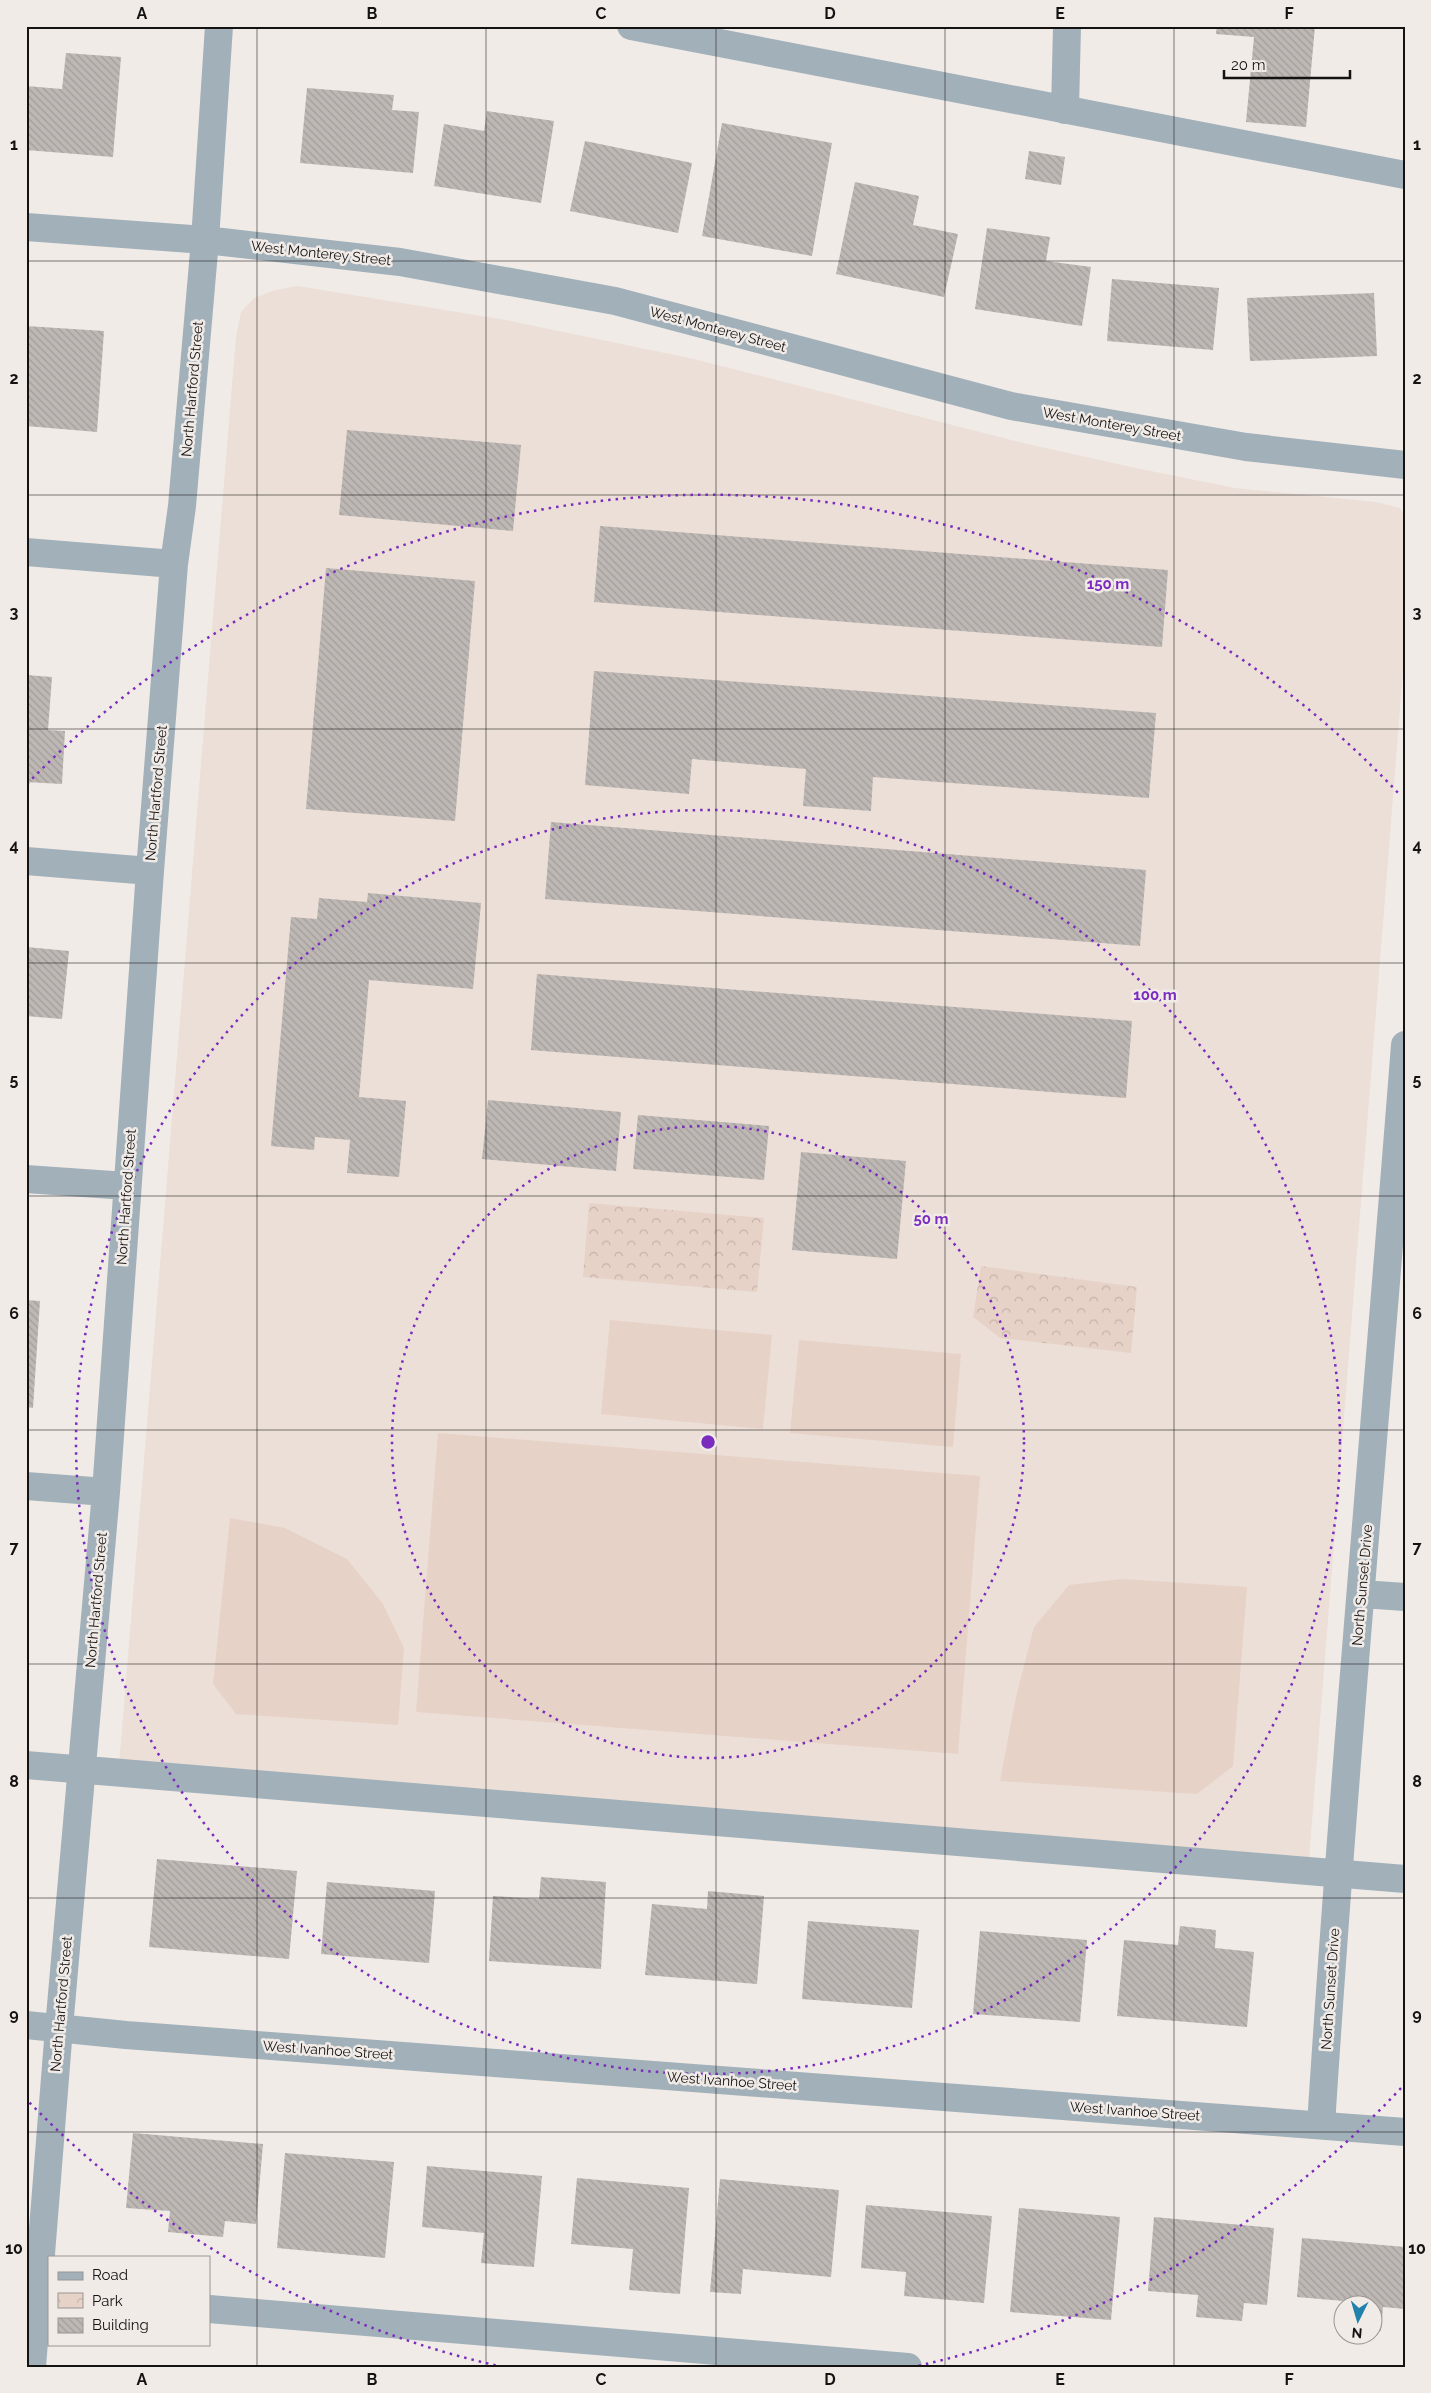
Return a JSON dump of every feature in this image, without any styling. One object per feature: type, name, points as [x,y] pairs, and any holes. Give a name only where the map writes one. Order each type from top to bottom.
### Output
[{"type":"street","name":"North Hartford Street","points":[[32,2367],[59,2028],[106,1492],[150,871],[174,564],[182,506],[205,240],[220,26]]},
{"type":"street","points":[[631,26],[1405,175]]},
{"type":"street","points":[[1065,110],[1067,26]]},
{"type":"street","name":"West Monterey Street","points":[[26,227],[205,240],[400,262],[615,301],[1011,406],[1246,447],[1405,465]]},
{"type":"street","points":[[26,552],[174,564]]},
{"type":"street","points":[[26,861],[150,871]]},
{"type":"street","name":"North Sunset Drive","points":[[1321,2125],[1337,1874],[1362,1594],[1394,1323],[1405,1045]]},
{"type":"street","points":[[26,1179],[127,1186]]},
{"type":"street","points":[[26,1486],[106,1492]]},
{"type":"street","points":[[1362,1594],[1405,1597]]},
{"type":"street","points":[[26,1765],[1405,1879]]},
{"type":"street","name":"West Ivanhoe Street","points":[[26,2025],[126,2035],[1405,2132]]},
{"type":"street","points":[[210,2308],[908,2367]]},
{"type":"shaded area","points":[[298,286],[506,320],[694,359],[1023,443],[1235,488],[1376,502],[1400,508],[1405,516],[1405,645],[1309,1860],[119,1765],[236,336],[241,312],[254,298],[275,290]]},
{"type":"green space","points":[[589,1203],[764,1218],[757,1292],[583,1277]]},
{"type":"green space","points":[[981,1266],[1137,1287],[1131,1353],[1000,1338],[973,1317]]},
{"type":"green space","points":[[610,1320],[772,1335],[763,1429],[601,1414]]},
{"type":"green space","points":[[799,1340],[961,1354],[953,1447],[790,1433]]},
{"type":"green space","points":[[438,1433],[980,1476],[958,1754],[416,1712]]},
{"type":"green space","points":[[230,1518],[285,1528],[347,1559],[383,1604],[404,1648],[398,1725],[236,1714],[213,1684]]},
{"type":"green space","points":[[1122,1579],[1247,1587],[1233,1766],[1197,1794],[1000,1781],[1016,1697],[1034,1627],[1069,1585]]},
{"type":"building","points":[[1217,26],[1315,26],[1306,127],[1246,122],[1254,37],[1216,34]]},
{"type":"building","points":[[66,53],[121,57],[113,157],[26,150],[26,86],[62,89]]},
{"type":"building","points":[[307,88],[394,95],[392,110],[419,112],[413,173],[300,163]]},
{"type":"building","points":[[487,111],[554,121],[541,203],[434,186],[444,124],[484,131]]},
{"type":"building","points":[[722,123],[832,143],[812,256],[702,236]]},
{"type":"building","points":[[585,141],[692,163],[678,233],[570,211]]},
{"type":"building","points":[[1029,151],[1065,157],[1061,185],[1025,179]]},
{"type":"building","points":[[855,182],[919,196],[913,225],[958,234],[944,297],[836,274]]},
{"type":"building","points":[[987,228],[1050,237],[1046,261],[1091,267],[1082,326],[975,309]]},
{"type":"building","points":[[1112,279],[1219,288],[1213,350],[1107,341]]},
{"type":"building","points":[[1374,293],[1377,356],[1250,361],[1247,298]]},
{"type":"building","points":[[26,326],[104,331],[97,432],[26,426]]},
{"type":"building","points":[[347,430],[521,445],[513,531],[339,515]]},
{"type":"building","points":[[600,526],[1168,570],[1162,647],[594,602]]},
{"type":"building","points":[[326,568],[475,581],[455,821],[306,809]]},
{"type":"building","points":[[594,671],[1156,713],[1149,798],[873,777],[871,811],[803,806],[806,769],[692,759],[689,794],[585,785]]},
{"type":"building","points":[[26,675],[52,677],[48,730],[65,731],[62,784],[26,782]]},
{"type":"building","points":[[551,822],[1146,870],[1140,946],[545,899]]},
{"type":"building","points":[[368,893],[481,903],[473,989],[369,980],[359,1097],[406,1101],[399,1177],[347,1173],[350,1140],[315,1137],[314,1150],[271,1146],[291,917],[317,919],[319,898],[367,902]]},
{"type":"building","points":[[26,947],[69,951],[62,1019],[26,1016]]},
{"type":"building","points":[[537,974],[1132,1021],[1126,1098],[531,1050]]},
{"type":"building","points":[[488,1100],[621,1112],[616,1171],[482,1159]]},
{"type":"building","points":[[638,1115],[769,1126],[764,1180],[633,1169]]},
{"type":"building","points":[[801,1152],[906,1161],[897,1259],[792,1250]]},
{"type":"building","points":[[26,1300],[40,1301],[33,1408],[26,1407]]},
{"type":"building","points":[[157,1859],[297,1871],[289,1959],[149,1947]]},
{"type":"building","points":[[541,1877],[606,1882],[601,1969],[489,1961],[493,1896],[539,1899]]},
{"type":"building","points":[[327,1882],[435,1891],[429,1963],[321,1954]]},
{"type":"building","points":[[708,1891],[764,1896],[757,1984],[645,1975],[652,1904],[707,1909]]},
{"type":"building","points":[[808,1921],[919,1930],[912,2008],[802,1999]]},
{"type":"building","points":[[1180,1926],[1216,1930],[1215,1948],[1254,1952],[1247,2027],[1117,2016],[1124,1940],[1178,1945]]},
{"type":"building","points":[[980,1931],[1087,1940],[1080,2022],[973,2014]]},
{"type":"building","points":[[133,2133],[263,2144],[256,2224],[225,2221],[223,2237],[168,2232],[170,2211],[126,2208]]},
{"type":"building","points":[[285,2153],[394,2162],[385,2258],[277,2248]]},
{"type":"building","points":[[427,2166],[542,2176],[534,2267],[481,2263],[484,2233],[422,2227]]},
{"type":"building","points":[[577,2178],[689,2188],[680,2294],[629,2290],[633,2249],[571,2244]]},
{"type":"building","points":[[720,2179],[839,2190],[831,2277],[743,2269],[741,2294],[710,2292]]},
{"type":"building","points":[[866,2205],[992,2216],[984,2303],[904,2296],[906,2272],[861,2268]]},
{"type":"building","points":[[1019,2208],[1120,2217],[1111,2320],[1010,2312]]},
{"type":"building","points":[[1154,2217],[1274,2228],[1267,2305],[1244,2303],[1242,2321],[1196,2317],[1198,2295],[1148,2291]]},
{"type":"building","points":[[1302,2238],[1405,2247],[1405,2309],[1384,2307],[1384,2296],[1334,2296],[1334,2300],[1297,2297]]}]
